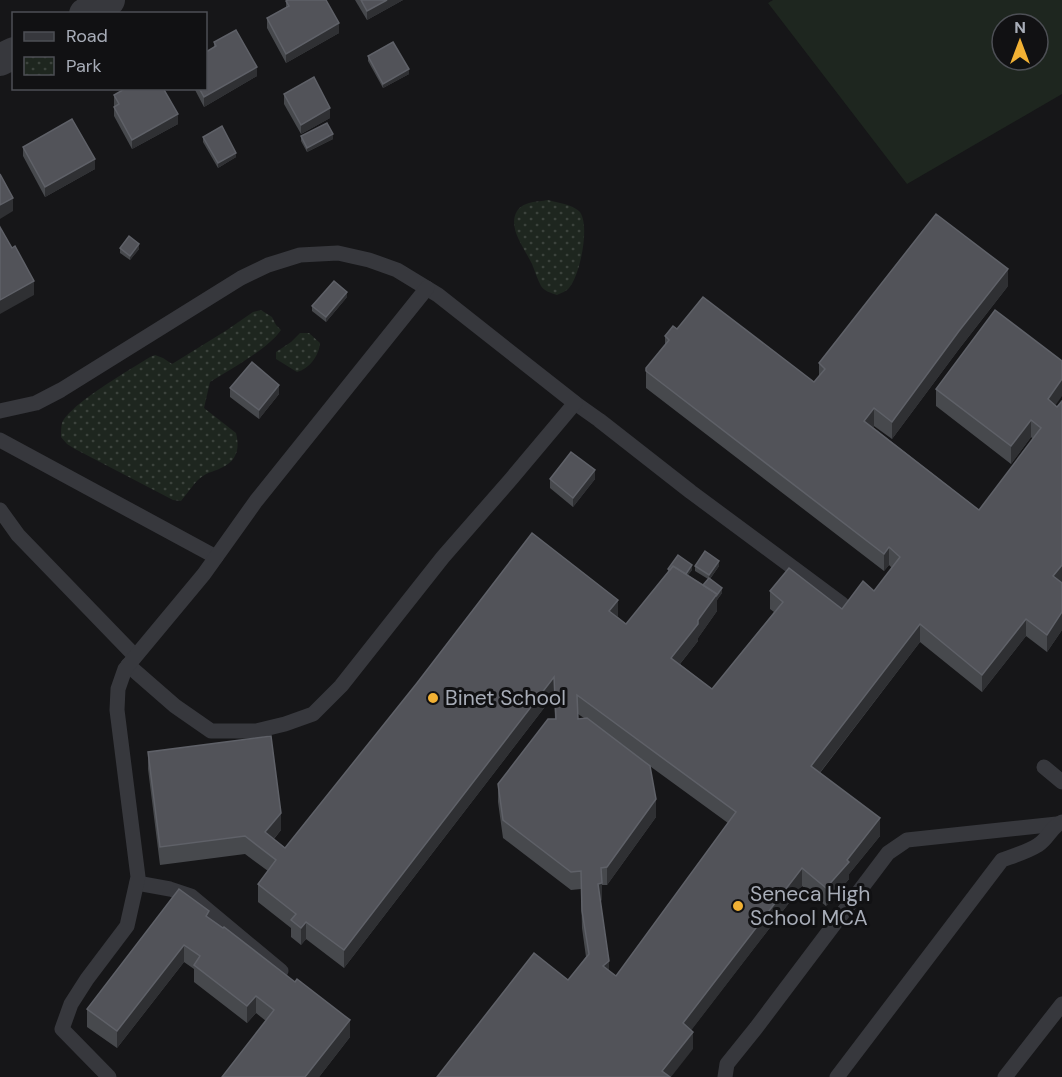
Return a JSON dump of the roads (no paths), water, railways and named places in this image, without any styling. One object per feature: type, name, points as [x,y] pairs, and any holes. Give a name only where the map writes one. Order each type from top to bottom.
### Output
[{"type":"street","points":[[88,12],[109,0]]},
{"type":"lane","points":[[0,411],[36,403],[62,390],[241,278],[268,265],[300,255],[338,253],[369,260],[397,270],[447,302],[690,492],[842,604]]},
{"type":"lane","points":[[109,1077],[62,1029],[71,1004],[127,926],[137,883],[117,710],[118,689],[125,669],[204,573],[256,501],[427,288]]},
{"type":"lane","points":[[0,510],[18,535],[175,706],[211,731],[256,731],[313,714],[340,686],[443,557],[575,403]]},
{"type":"lane","points":[[0,440],[216,557]]},
{"type":"lane","points":[[1044,767],[1062,782]]},
{"type":"lane","points":[[724,1077],[727,1064],[888,853],[907,840],[1059,823]]},
{"type":"lane","points":[[837,1077],[1002,860],[1038,845],[1059,823]]},
{"type":"lane","points":[[137,883],[170,889],[191,896],[281,971]]},
{"type":"lane","points":[[1005,1077],[1062,1004]]},
{"type":"place","name":"Binet School","points":[[433,698]]},
{"type":"place","name":"Seneca High School MCA","points":[[738,906]]}]
